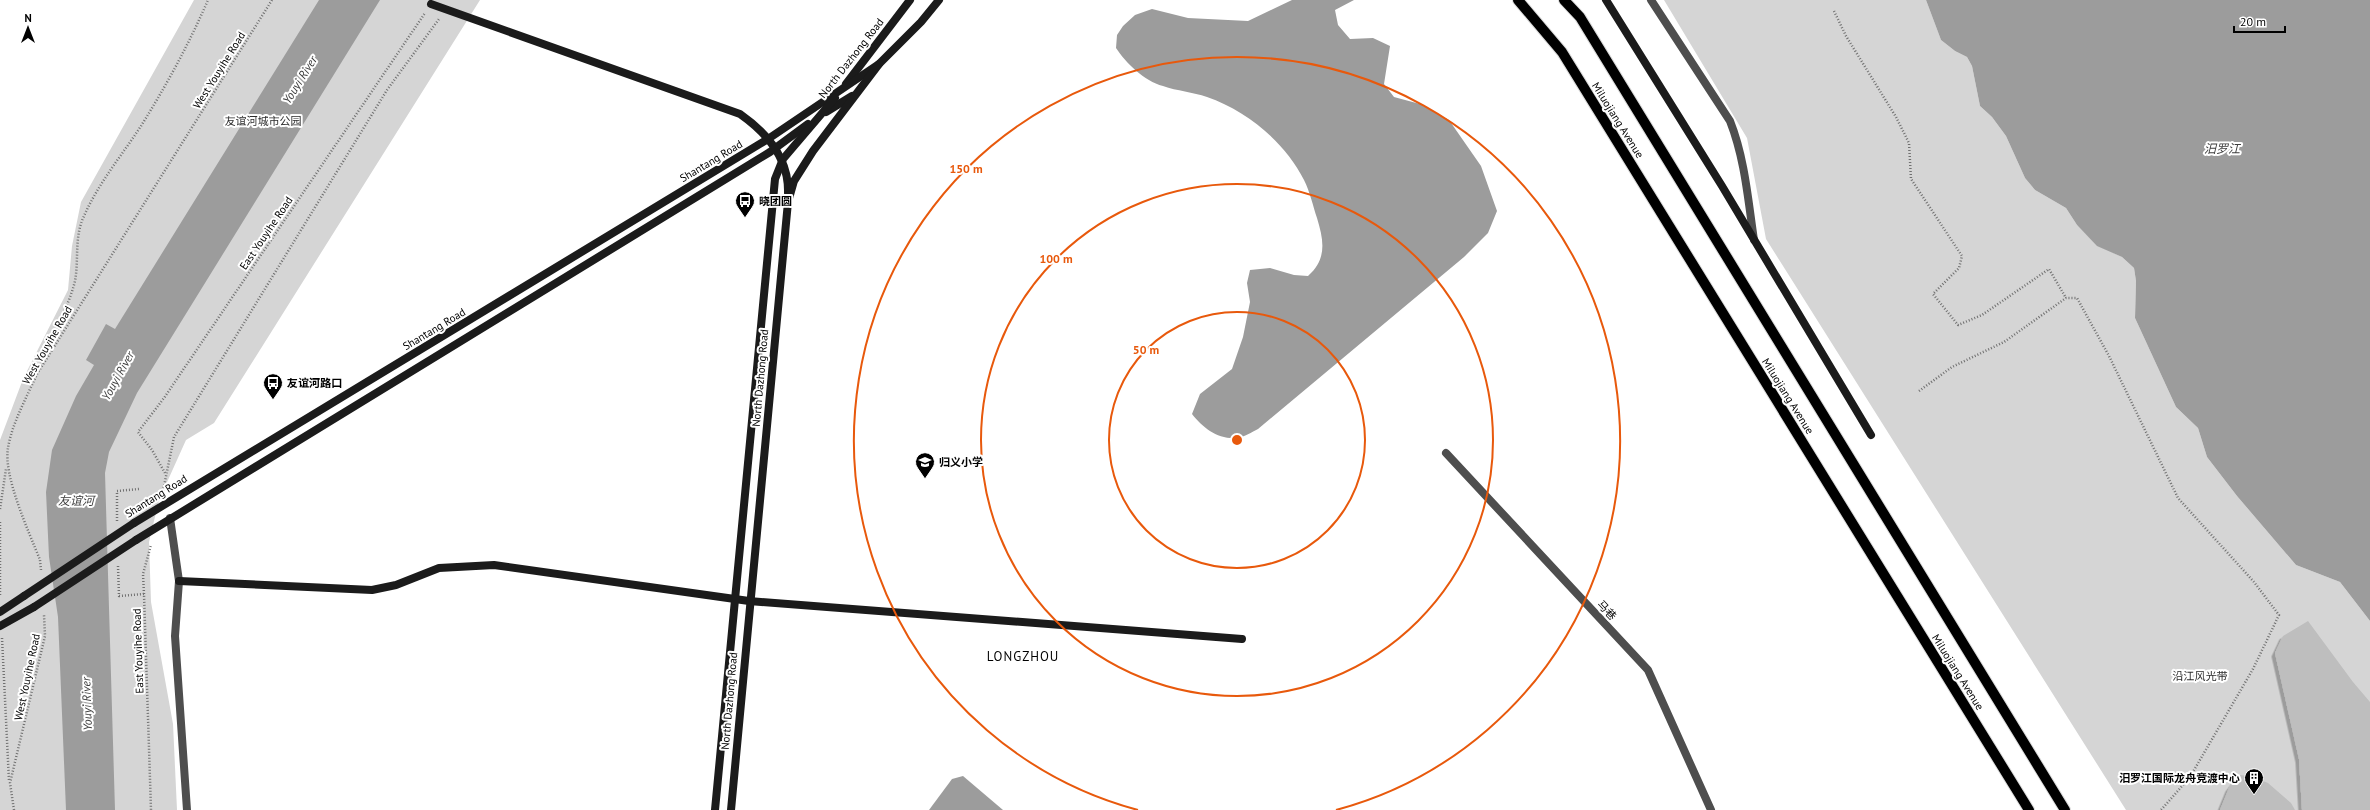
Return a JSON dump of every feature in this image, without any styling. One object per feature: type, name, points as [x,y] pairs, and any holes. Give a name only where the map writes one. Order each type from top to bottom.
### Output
[{"type":"main road","name":"Miluojiang Avenue","points":[[1518,0],[1562,52],[2029,810]]},
{"type":"main road","name":"Miluojiang Avenue","points":[[1564,0],[1580,17],[2065,810]]},
{"type":"street","name":"North Dazhong Road","points":[[715,810],[771,200],[775,179],[783,159],[841,90],[910,0]]},
{"type":"street","name":"North Dazhong Road","points":[[731,810],[749,601],[788,202],[801,168],[856,94],[879,64],[921,22],[939,0]]},
{"type":"street","points":[[1606,0],[1722,186],[1754,242],[1871,435]]},
{"type":"street","points":[[1651,0],[1730,121],[1737,138],[1744,171],[1754,242]]},
{"type":"street","points":[[431,4],[740,114],[754,124],[768,139],[783,159],[787,173],[788,202]]},
{"type":"street","name":"Shantang Road","points":[[0,612],[160,506],[453,331],[768,139],[879,64]]},
{"type":"street","name":"Shantang Road","points":[[1,626],[34,607],[156,526],[467,339],[775,148],[819,116],[856,94]]},
{"type":"street","name":"马巷","points":[[1446,453],[1648,670],[1710,810]]},
{"type":"street","points":[[170,518],[179,582],[176,636],[187,810]]},
{"type":"street","points":[[179,582],[372,590],[396,585],[439,568],[494,565],[734,600],[1242,639]]},
{"type":"path","points":[[37,374],[44,350],[64,314],[75,280],[76,247],[83,217],[142,125],[187,47],[208,0]]},
{"type":"path","name":"West Youyihe Road","points":[[41,575],[40,560],[7,468],[8,448],[13,430],[37,374],[272,0]]},
{"type":"path","name":"East Youyihe Road","points":[[165,474],[152,450],[138,432],[164,398],[431,4]]},
{"type":"path","points":[[160,506],[165,474],[174,437],[387,90],[446,9]]},
{"type":"path","points":[[1834,11],[1846,36],[1896,117],[1909,143],[1910,179],[1962,256],[1959,268],[1933,294],[1958,325],[1982,315],[2049,269],[2066,298]]},
{"type":"path","points":[[1918,391],[1952,367],[2004,342],[2066,298],[2077,298],[2109,356],[2178,498],[2254,582],[2279,615],[2253,669],[2190,777],[2161,810]]},
{"type":"path","points":[[0,509],[7,468]]},
{"type":"path","points":[[117,525],[117,491],[138,489]]},
{"type":"path","points":[[0,522],[0,599]]},
{"type":"path","points":[[144,594],[143,574],[156,526]]},
{"type":"path","name":"East Youyihe Road","points":[[118,564],[119,596],[144,594],[151,810]]},
{"type":"path","name":"West Youyihe Road","points":[[14,810],[10,783],[46,636],[44,613]]},
{"type":"path","points":[[1,626],[10,783]]},
{"type":"green space","name":"友谊河城市公园","points":[[194,0],[480,0],[214,423],[186,440],[159,500],[149,542],[151,602],[173,724],[177,810],[0,810],[0,440],[23,379],[68,290],[72,246],[81,202]]},
{"type":"green space","name":"沿江风光带","points":[[1664,0],[1926,0],[1941,40],[1955,51],[1967,57],[1972,66],[1980,106],[1992,117],[2006,136],[2025,178],[2035,190],[2066,208],[2077,225],[2097,245],[2122,257],[2134,268],[2136,281],[2135,318],[2176,407],[2198,428],[2207,457],[2237,496],[2296,565],[2340,582],[2370,621],[2370,810],[2126,810],[1766,239],[1747,138]]},
{"type":"water","name":"友谊河","points":[[319,0],[380,0],[137,393],[109,452],[105,473],[115,810],[66,810],[58,617],[49,557],[46,492],[52,450],[76,396],[94,365],[86,360],[106,324],[115,329]]},
{"type":"water","points":[[1292,0],[1354,0],[1335,10],[1338,25],[1350,39],[1373,38],[1390,46],[1384,84],[1394,97],[1420,104],[1449,120],[1481,166],[1497,211],[1488,233],[1464,257],[1258,429],[1238,438],[1224,437],[1206,428],[1192,414],[1200,394],[1232,369],[1243,337],[1250,302],[1247,283],[1250,270],[1270,268],[1294,275],[1308,276],[1314,270],[1321,256],[1322,242],[1319,226],[1310,194],[1304,180],[1296,166],[1276,141],[1250,119],[1222,103],[1202,95],[1156,84],[1142,76],[1125,60],[1116,48],[1117,35],[1123,26],[1135,15],[1152,9],[1188,18],[1248,21]]},
{"type":"water","name":"汨罗江","points":[[1926,0],[2370,0],[2370,621],[2340,582],[2296,565],[2237,496],[2207,457],[2198,428],[2176,407],[2135,318],[2136,281],[2134,268],[2122,257],[2097,246],[2077,225],[2066,208],[2035,190],[2025,178],[2006,136],[1992,117],[1980,106],[1972,66],[1967,57],[1955,51],[1941,40]]},
{"type":"water","points":[[963,776],[1003,810],[929,810],[952,779]]},
{"type":"building","points":[[2308,621],[2353,682],[2370,702],[2370,810],[2302,810],[2299,759],[2275,653],[2283,636]]},
{"type":"building","name":"汨罗江国际龙舟竞渡中心","points":[[2239,775],[2251,776],[2268,783],[2291,803],[2295,810],[2220,810],[2229,788]]},
{"type":"place","name":"晓团圆","points":[[745,218]]},
{"type":"place","name":"友谊河路口","points":[[273,400]]},
{"type":"place","name":"归义小学","points":[[925,479]]},
{"type":"place","name":"汨罗江国际龙舟竞渡中心","points":[[2254,795]]},
{"type":"district","name":"LONGZHOU","points":[[1023,656]]},
{"type":"water label","name":"Youyi River","points":[[300,80]]},
{"type":"water label","name":"Youyi River","points":[[118,376]]},
{"type":"water label","name":"Youyi River","points":[[87,704]]}]
